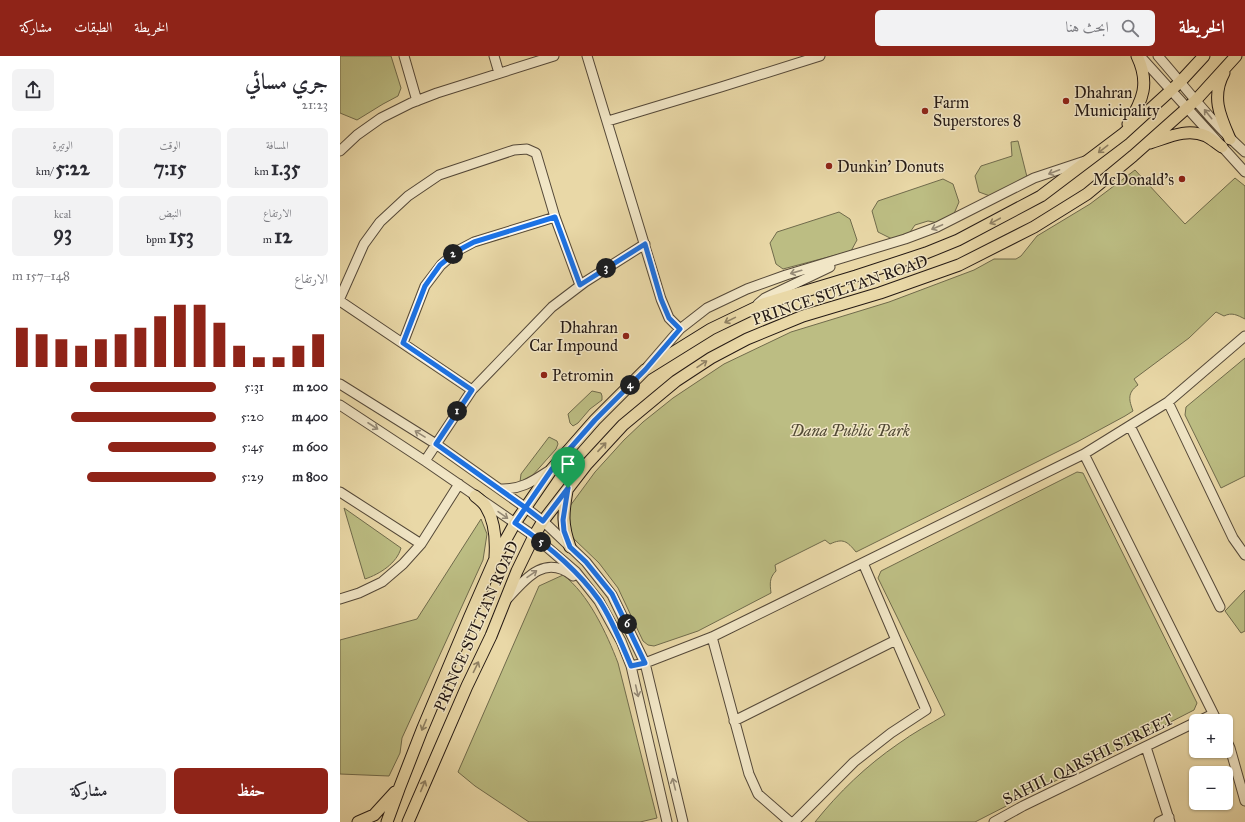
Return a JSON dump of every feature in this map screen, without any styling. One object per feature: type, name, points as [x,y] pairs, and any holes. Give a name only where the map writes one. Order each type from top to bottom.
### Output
[{"type":"main road","points":[[1123,134],[1138,109],[1143,93],[1143,73],[1137,56]]},
{"type":"main road","name":"PRINCE SULTAN ROAD","points":[[387,822],[428,716],[494,561],[515,523],[553,468],[595,420],[645,370],[711,329],[763,304],[891,265],[958,240],[1040,196],[1123,134],[1180,82],[1204,56]]},
{"type":"main road","points":[[1230,139],[1222,121],[1217,103],[1219,83],[1233,59]]},
{"type":"main road","name":"PRINCE SULTAN ROAD","points":[[408,822],[413,817],[467,686],[491,636],[517,571],[534,536],[543,521],[587,464],[623,425],[676,381],[711,358],[747,339],[803,316],[880,294],[959,265],[1034,227],[1086,194],[1146,145],[1196,100],[1233,59]]},
{"type":"main road","points":[[1146,145],[1179,133],[1189,132],[1206,136],[1222,148]]},
{"type":"main road","points":[[568,488],[563,520],[564,531],[570,547]]},
{"type":"main road","points":[[475,496],[486,506],[492,522],[496,547],[494,561]]},
{"type":"main road","points":[[358,822],[374,815],[399,789]]},
{"type":"street","points":[[404,56],[417,101]]},
{"type":"street","points":[[494,56],[499,73]]},
{"type":"street","points":[[340,151],[357,135],[381,118],[417,101],[554,56]]},
{"type":"street","points":[[587,56],[661,299],[669,318],[680,329]]},
{"type":"street","points":[[608,121],[820,56]]},
{"type":"street","points":[[1140,56],[1245,172]]},
{"type":"street","points":[[1158,56],[1230,139],[1245,152]]},
{"type":"street","points":[[340,298],[364,244],[380,222],[408,196],[440,175],[514,150],[527,149],[536,153],[555,217],[580,285]]},
{"type":"street","points":[[645,370],[680,329],[707,308],[747,289],[786,275],[905,239],[937,227],[1034,178],[1091,159]]},
{"type":"street","points":[[403,343],[425,286],[440,265],[457,251],[474,242],[555,217]]},
{"type":"street","points":[[425,461],[472,390],[552,307],[580,285],[645,244]]},
{"type":"street","points":[[752,309],[765,298],[855,255]]},
{"type":"street","points":[[340,301],[472,390]]},
{"type":"street","points":[[631,666],[645,663],[712,637],[1084,454],[1168,402],[1245,336]]},
{"type":"street","points":[[340,384],[436,444],[543,521],[586,562],[612,594],[645,663],[684,822]]},
{"type":"street","points":[[1168,402],[1233,538],[1245,555]]},
{"type":"street","points":[[340,405],[534,536],[576,572],[591,590],[599,601],[621,641],[631,666],[667,822]]},
{"type":"street","points":[[1130,426],[1220,607]]},
{"type":"street","points":[[1084,454],[1213,714]]},
{"type":"street","points":[[500,489],[514,489],[525,486],[553,468]]},
{"type":"street","points":[[340,599],[359,593],[382,582],[403,564],[421,544],[459,484]]},
{"type":"street","points":[[340,492],[421,544]]},
{"type":"street","points":[[794,822],[854,762],[891,733],[926,710],[862,563]]},
{"type":"street","points":[[505,602],[525,579],[534,571],[542,568],[552,567],[567,571],[591,590]]},
{"type":"street","points":[[712,637],[749,774],[758,794],[790,822]]},
{"type":"street","points":[[734,721],[896,640]]},
{"type":"street","name":"SAHIL QARSHI STREET","points":[[994,822],[1189,726]]},
{"type":"street","points":[[1146,747],[1169,820],[1159,822]]},
{"type":"street","points":[[1233,758],[1245,801]]},
{"type":"green space","points":[[340,56],[391,56],[401,88],[398,96],[357,120],[340,113]]},
{"type":"green space","points":[[1018,141],[1027,177],[990,196],[979,192],[975,176],[981,166],[1012,156],[1011,142]]},
{"type":"green space","name":"Dana Public Park","points":[[1135,170],[1185,224],[1235,178],[1245,186],[1245,319],[1232,314],[1224,316],[1216,312],[1189,338],[1134,379],[1138,385],[1132,391],[1130,397],[1133,411],[1077,442],[856,552],[850,545],[842,541],[830,544],[825,540],[775,565],[776,571],[770,581],[771,593],[698,631],[654,646],[648,645],[643,641],[618,588],[599,563],[574,539],[568,524],[570,506],[595,472],[624,440],[643,422],[673,398],[724,364],[791,332],[889,302],[974,270],[994,259],[1016,259],[1021,256],[1037,236],[1090,204]]},
{"type":"green space","points":[[943,179],[953,184],[959,202],[953,216],[939,223],[928,221],[915,225],[908,235],[894,240],[878,232],[872,211],[878,201]]},
{"type":"green space","points":[[839,212],[850,219],[857,240],[851,251],[783,269],[776,264],[770,243],[777,232]]},
{"type":"green space","points":[[1245,358],[1245,476],[1221,488],[1185,415],[1186,407]]},
{"type":"green space","points":[[592,391],[601,393],[602,400],[590,409],[578,423],[573,426],[570,423],[568,414]]},
{"type":"green space","points":[[549,437],[557,441],[558,444],[556,449],[532,476],[520,482],[521,474]]},
{"type":"green space","points":[[1077,472],[1083,473],[1197,703],[1194,710],[975,822],[815,822],[843,790],[864,770],[886,752],[945,715],[878,578],[881,571]]},
{"type":"green space","points":[[344,508],[401,548],[392,563],[376,574],[365,579]]},
{"type":"green space","points":[[481,519],[487,534],[483,560],[402,738],[400,753],[389,776],[340,774],[340,640],[417,619]]},
{"type":"green space","points":[[563,575],[581,592],[596,615],[618,663],[657,818],[640,822],[529,822],[475,786],[458,772],[539,586]]},
{"type":"green space","points":[[1245,590],[1245,631],[1241,633],[1225,611]]},
{"type":"place","name":"Dhahran Municipality","points":[[1066,101]]},
{"type":"place","name":"Farm Superstores 8","points":[[925,111]]},
{"type":"place","name":"Dunkin' Donuts","points":[[829,166]]},
{"type":"place","name":"McDonald's","points":[[1182,179]]},
{"type":"place","name":"Dhahran Car Impound","points":[[626,336]]},
{"type":"place","name":"Petromin","points":[[544,375]]},
{"type":"route","points":[[568,488],[543,521],[526,508],[436,444],[472,390],[403,343],[425,286],[440,265],[457,251],[474,242],[555,217],[580,285],[645,244],[661,299],[669,318],[680,329],[645,370],[595,420],[552,469],[526,508],[515,523],[534,536],[576,572],[599,601],[621,641],[631,666],[645,663],[612,594],[586,562],[570,547],[564,531],[563,520],[568,488]]}]
